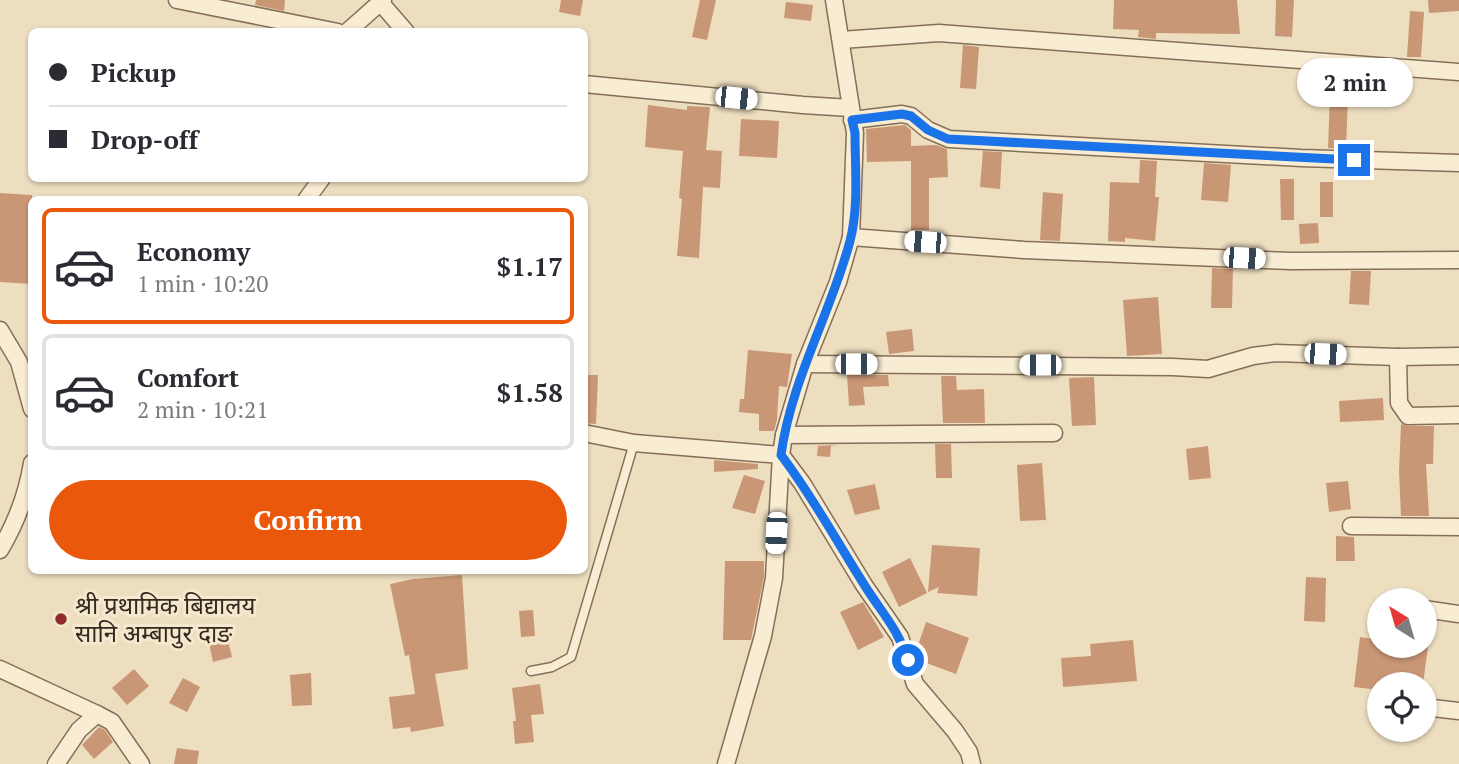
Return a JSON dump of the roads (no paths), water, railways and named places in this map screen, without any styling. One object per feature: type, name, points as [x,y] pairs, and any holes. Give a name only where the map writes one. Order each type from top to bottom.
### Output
[{"type":"street","points":[[177,0],[318,28]]},
{"type":"street","points":[[726,764],[763,636],[774,578],[783,435],[805,364],[838,282],[851,237],[855,133],[834,0]]},
{"type":"street","points":[[352,28],[382,1],[403,28]]},
{"type":"street","points":[[841,40],[939,33],[1459,72]]},
{"type":"street","points":[[588,84],[803,106],[851,114],[902,114],[911,116],[928,130],[948,139],[1301,158],[1459,163]]},
{"type":"street","points":[[851,237],[1024,250],[1291,261],[1459,260]]},
{"type":"street","points":[[0,330],[25,358],[28,380]]},
{"type":"street","points":[[805,364],[1160,366],[1208,369],[1253,356],[1276,353],[1459,356]]},
{"type":"street","points":[[1398,357],[1399,403],[1408,416],[1459,415]]},
{"type":"street","points":[[783,435],[1054,433]]},
{"type":"street","points":[[588,434],[634,443],[781,455],[802,482],[864,585],[900,637],[915,684],[956,731],[969,752],[972,764]]},
{"type":"street","points":[[0,550],[28,486]]},
{"type":"street","points":[[1351,526],[1459,527]]},
{"type":"street","points":[[1437,611],[1459,614]]},
{"type":"street","points":[[0,669],[112,722],[141,764]]},
{"type":"street","points":[[1437,708],[1459,711]]},
{"type":"street","points":[[56,764],[79,730],[97,714]]},
{"type":"lane","points":[[530,671],[552,667],[571,657],[634,443]]},
{"type":"place","name":"श्री प्रथामिक बिद्यालय सानि अम्बापुर दाङ","points":[[61,619]]}]
